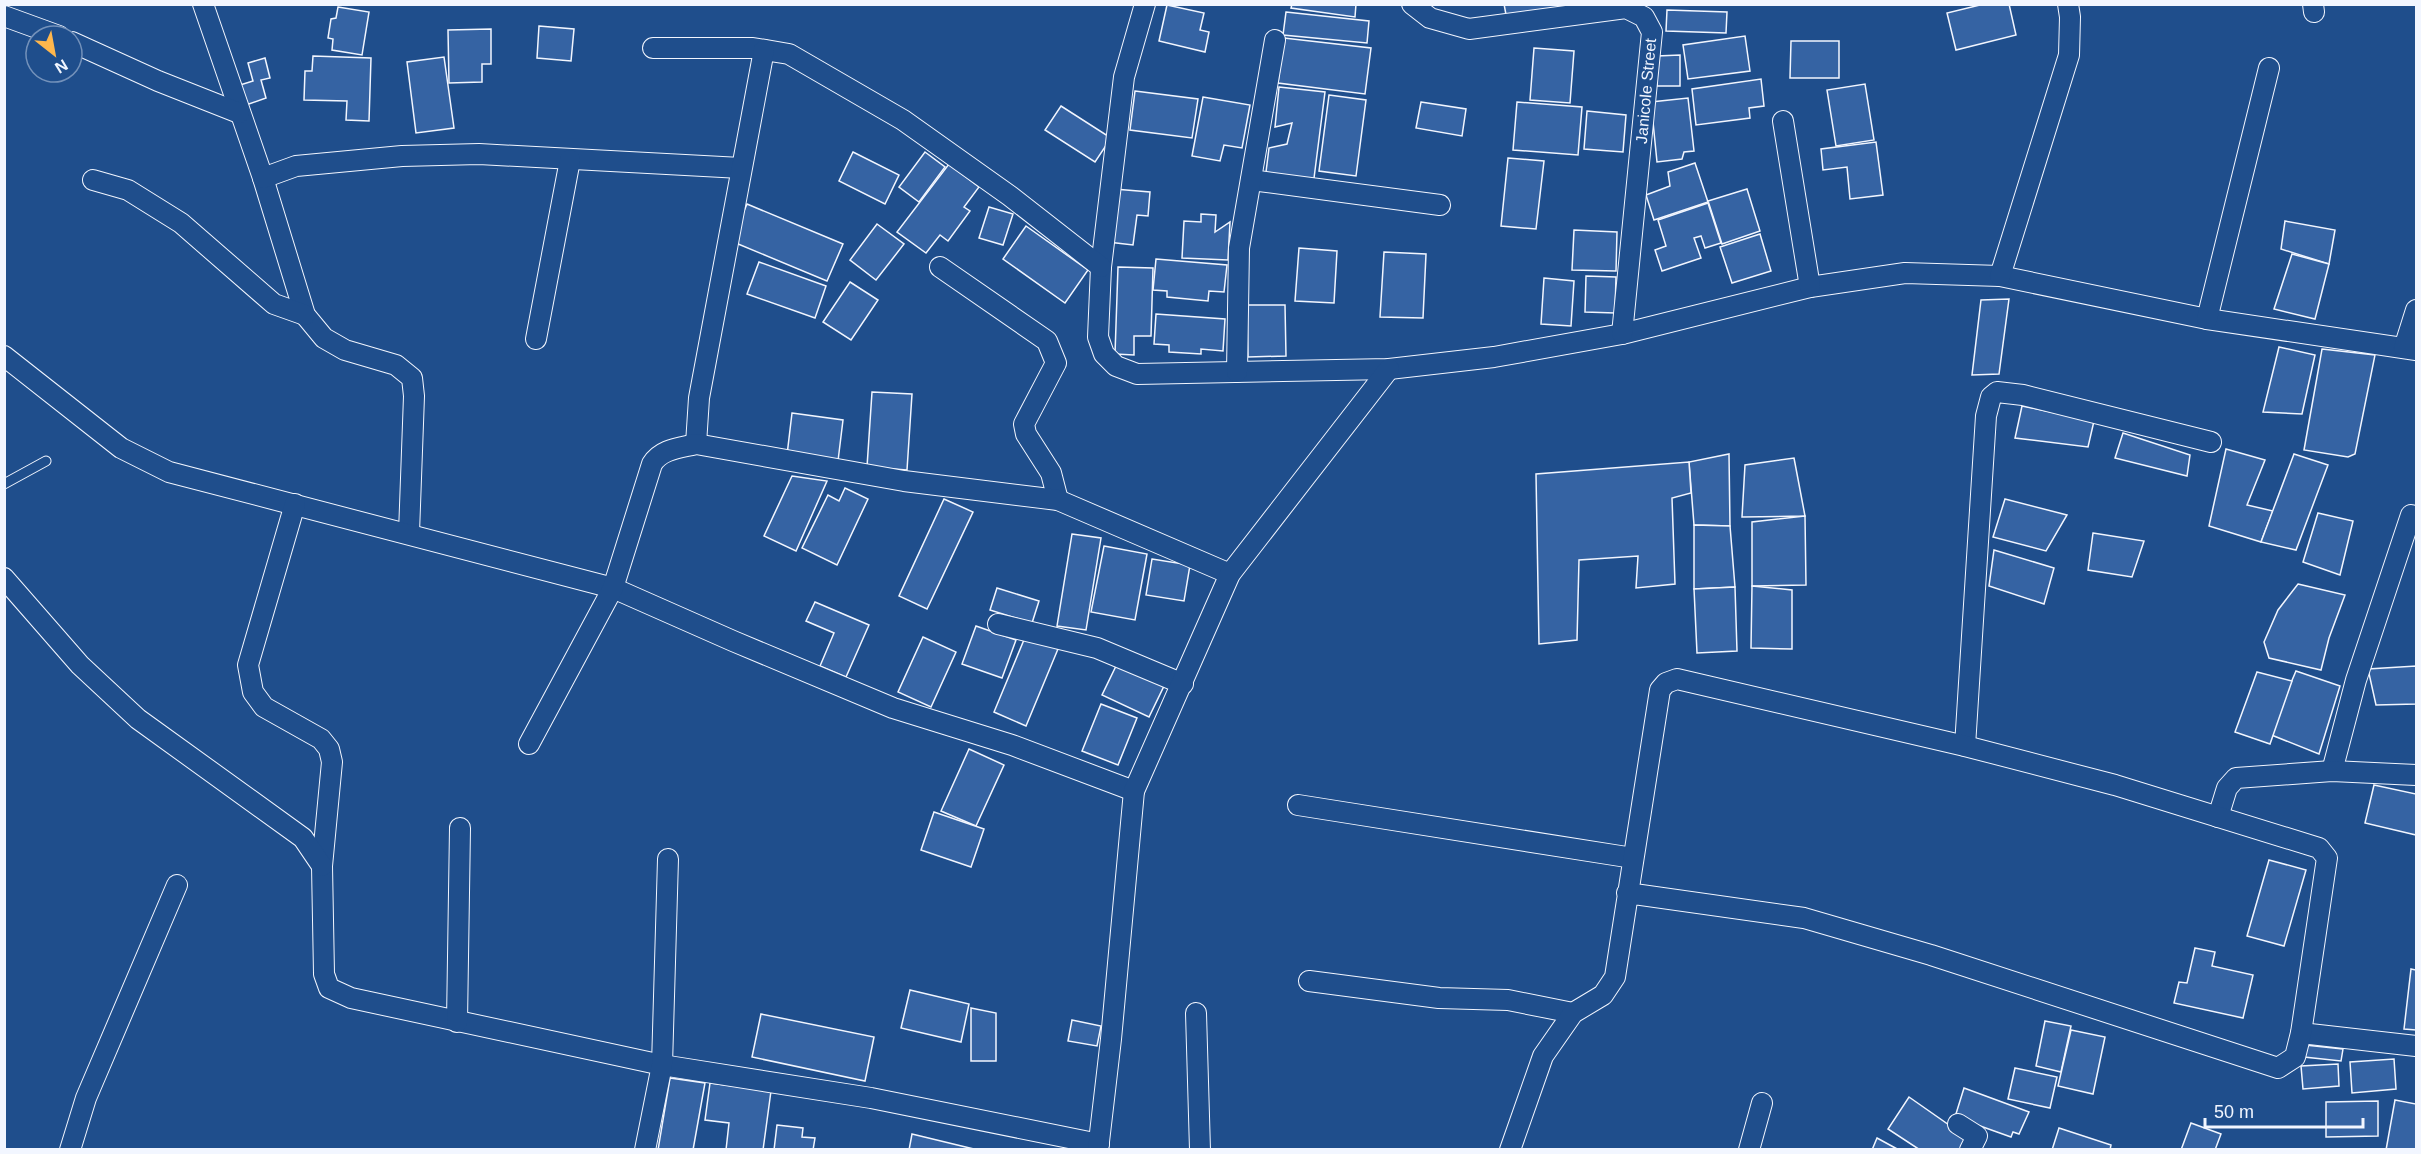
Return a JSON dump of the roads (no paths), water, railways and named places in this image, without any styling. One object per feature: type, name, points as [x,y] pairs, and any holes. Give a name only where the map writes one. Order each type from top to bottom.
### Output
[{"type":"street","points":[[203,4],[263,178],[306,315],[324,338],[345,350],[396,365],[412,378],[414,396],[409,533]]},
{"type":"street","points":[[1145,4],[1124,77],[1101,267],[1098,337],[1104,354],[1116,366],[1137,374],[1389,369],[1494,357],[1622,334],[1810,287],[1905,273],[2000,276],[2207,319],[2410,349],[2416,310]]},
{"type":"street","name":"Janicole Street","points":[[1412,4],[1430,18],[1469,29],[1626,6],[1644,17],[1652,32],[1622,334]]},
{"type":"street","points":[[2000,276],[2069,55],[2068,4]]},
{"type":"street","points":[[4,16],[26,24]]},
{"type":"street","points":[[1237,372],[1239,248],[1275,40]]},
{"type":"street","points":[[84,47],[158,81],[239,113]]},
{"type":"street","points":[[653,48],[764,50],[789,54],[903,120],[1010,196],[1101,267]]},
{"type":"street","points":[[696,444],[699,398],[764,50]]},
{"type":"street","points":[[2207,319],[2269,68]]},
{"type":"street","points":[[1784,121],[1810,287]]},
{"type":"street","points":[[263,178],[296,166],[402,156],[479,154],[741,168]]},
{"type":"street","points":[[536,339],[570,160]]},
{"type":"street","points":[[93,180],[128,190],[181,223],[274,304],[306,315]]},
{"type":"street","points":[[1251,180],[1440,205]]},
{"type":"street","points":[[940,267],[1047,341],[1056,363],[1024,424],[1026,434],[1051,473],[1058,500]]},
{"type":"street","points":[[4,356],[121,448],[169,472],[613,588],[893,708],[1012,745],[1134,791]]},
{"type":"street","points":[[296,504],[248,665],[253,692],[264,707],[321,739],[329,749],[332,762],[322,866],[324,974],[329,988],[351,998],[662,1065],[871,1098],[1099,1147],[1134,791],[1230,574],[1389,369]]},
{"type":"street","points":[[1965,746],[1986,416],[1991,397],[1997,392],[2023,395],[2211,442]]},
{"type":"street","points":[[529,744],[613,588],[652,464],[656,456],[663,452],[696,444],[904,481],[1058,500],[1230,574]]},
{"type":"street","points":[[2332,771],[2356,680],[2411,515]]},
{"type":"street","points":[[4,578],[80,665],[138,719],[303,838],[322,866]]},
{"type":"street","points":[[998,624],[1096,648],[1183,684]]},
{"type":"street","points":[[1510,1149],[1543,1056],[1573,1013],[1603,995],[1615,977],[1627,893],[1660,690],[1666,683],[1677,679],[1965,746],[2115,785],[2319,848],[2327,858],[2301,1033],[2295,1057],[2278,1068],[1931,955],[1804,918],[1627,893]]},
{"type":"street","points":[[2218,817],[2227,788],[2236,778],[2332,771],[2416,775]]},
{"type":"street","points":[[1298,805],[1633,858]]},
{"type":"street","points":[[457,1022],[460,828]]},
{"type":"street","points":[[645,1149],[662,1065],[668,859]]},
{"type":"street","points":[[70,1149],[86,1098],[177,885]]},
{"type":"street","points":[[1309,981],[1439,998],[1508,1000],[1573,1013]]},
{"type":"street","points":[[1196,1013],[1200,1149]]},
{"type":"street","points":[[2301,1033],[2416,1046]]},
{"type":"street","points":[[1749,1149],[1762,1103]]},
{"type":"street","points":[[1958,1124],[1977,1136],[1970,1149]]},
{"type":"lane","points":[[4,484],[46,460]]}]
